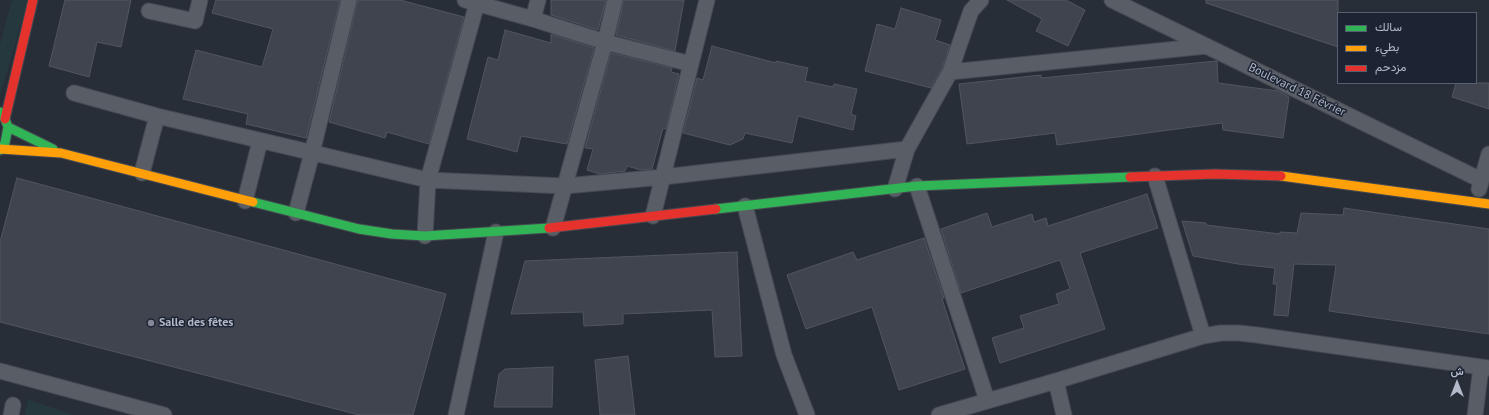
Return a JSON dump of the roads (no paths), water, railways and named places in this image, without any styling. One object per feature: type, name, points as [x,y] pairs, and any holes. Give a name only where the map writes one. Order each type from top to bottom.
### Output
[{"type":"main road","points":[[0,150],[8,135],[4,120],[33,0]]},
{"type":"main road","points":[[4,120],[61,153]]},
{"type":"main road","points":[[0,150],[61,153],[359,229],[392,234],[425,236],[553,228],[918,186],[1215,174],[1273,175],[1483,204]]},
{"type":"street","points":[[149,10],[195,21],[200,0]]},
{"type":"street","points":[[296,213],[349,0]]},
{"type":"street","points":[[533,18],[538,0]]},
{"type":"street","points":[[553,228],[605,42],[615,0]]},
{"type":"street","points":[[653,216],[707,0]]},
{"type":"street","name":"Boulevard 18 Février","points":[[1112,0],[1481,180]]},
{"type":"street","points":[[425,236],[428,180],[471,2],[533,18],[605,42],[691,64]]},
{"type":"street","points":[[895,189],[908,150],[950,72],[974,4]]},
{"type":"street","points":[[950,72],[1208,46]]},
{"type":"street","points":[[74,93],[157,116],[428,180],[565,186],[663,177],[908,150]]},
{"type":"street","points":[[142,173],[157,116]]},
{"type":"street","points":[[245,201],[260,141]]},
{"type":"street","points":[[1483,204],[1481,180],[1489,154]]},
{"type":"street","points":[[1155,176],[1203,336]]},
{"type":"street","points":[[918,186],[987,400]]},
{"type":"street","points":[[744,206],[784,355],[807,415]]},
{"type":"street","points":[[456,415],[496,232]]},
{"type":"street","points":[[939,415],[1203,336],[1221,333],[1257,335],[1485,368],[1475,415]]},
{"type":"street","points":[[0,371],[164,415]]},
{"type":"street","points":[[1056,381],[1064,415]]},
{"type":"place","name":"Salle des fêtes","points":[[151,323]]}]
